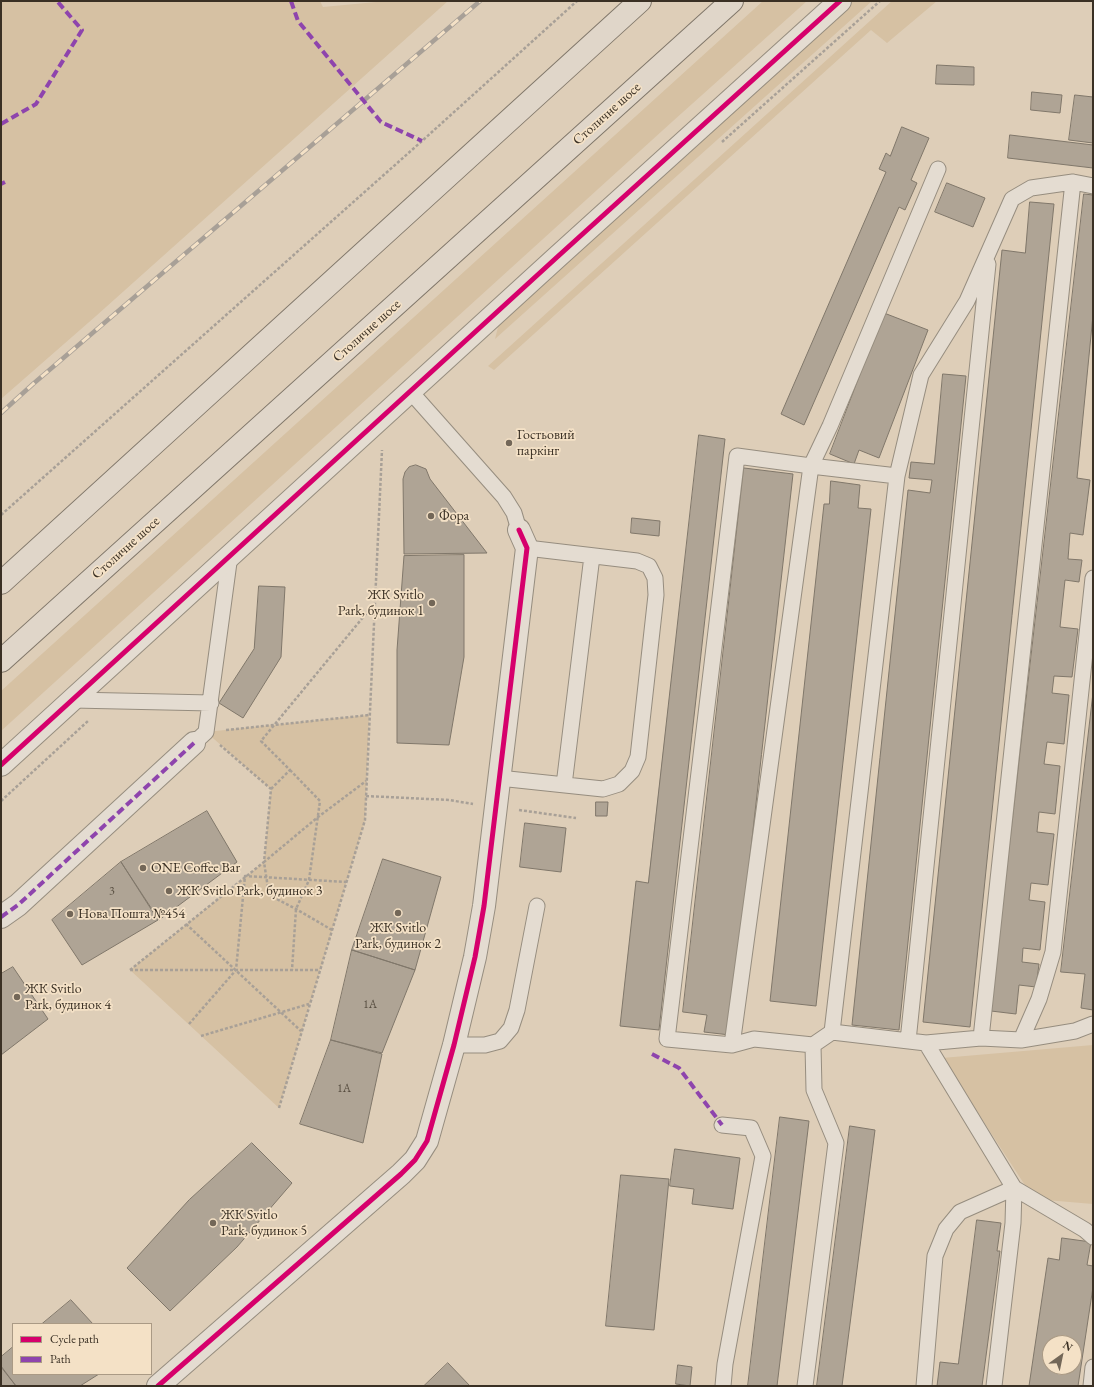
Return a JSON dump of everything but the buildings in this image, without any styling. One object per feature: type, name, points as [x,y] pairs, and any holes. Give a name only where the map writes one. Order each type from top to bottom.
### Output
[{"type":"highway","points":[[1,583],[640,1]]},
{"type":"highway","name":"Столичне шосе","points":[[1,661],[732,1]]},
{"type":"street","points":[[1,765],[840,1]]},
{"type":"street","points":[[158,1386],[389,1184],[415,1160],[427,1141],[454,1045],[475,957],[484,906],[499,778],[523,539]]},
{"type":"street","points":[[1,917],[18,905],[200,738]]},
{"type":"lane","points":[[732,1044],[810,466],[830,426],[938,169]]},
{"type":"lane","points":[[832,1032],[897,476],[921,375],[967,301],[1012,199],[1031,188],[1073,182],[1093,186]]},
{"type":"lane","points":[[981,1038],[1073,182]]},
{"type":"lane","points":[[908,1041],[989,250]]},
{"type":"lane","points":[[410,391],[504,497],[514,513],[523,539],[592,556],[637,561],[649,566],[655,578],[656,595],[638,757],[632,771],[619,784],[603,789],[499,778]]},
{"type":"lane","points":[[897,476],[737,456],[667,1040],[732,1044],[754,1039],[813,1045],[832,1032],[926,1043],[981,1038],[1021,1040],[1075,1031],[1093,1024]]},
{"type":"lane","points":[[200,738],[210,703],[230,555]]},
{"type":"lane","points":[[564,785],[592,556]]},
{"type":"lane","points":[[1021,1040],[1039,999],[1053,952],[1093,578]]},
{"type":"lane","points":[[73,700],[210,703]]},
{"type":"lane","points":[[454,1045],[485,1045],[500,1041],[511,1028],[517,1010],[537,906]]},
{"type":"lane","points":[[926,1043],[1014,1188],[1085,1230],[1093,1237]]},
{"type":"lane","points":[[805,1386],[836,1143],[814,1090],[813,1045]]},
{"type":"lane","points":[[722,1125],[751,1128],[763,1156],[725,1364],[723,1386]]},
{"type":"lane","points":[[924,1386],[935,1256],[946,1229],[960,1212],[1014,1188]]},
{"type":"lane","points":[[994,1386],[1013,1224],[1014,1188]]},
{"type":"lane","points":[[1091,1386],[1093,1367]]},
{"type":"path","points":[[1,516],[577,1]]},
{"type":"path","points":[[279,1108],[365,820],[382,449]]},
{"type":"path","points":[[292,970],[296,909],[309,880],[320,801],[261,741],[374,604]]},
{"type":"path","points":[[200,738],[275,724],[369,715]]},
{"type":"path","points":[[200,738],[271,789]]},
{"type":"path","points":[[290,770],[271,789],[264,862],[269,895],[332,930]]},
{"type":"path","points":[[320,970],[130,970],[318,817],[366,781]]},
{"type":"path","points":[[245,876],[346,882]]},
{"type":"path","points":[[189,1024],[236,970],[245,876]]},
{"type":"path","points":[[186,924],[301,1031]]},
{"type":"path","points":[[201,1036],[310,1003]]},
{"type":"shaded area","points":[[1,1],[320,1],[323,7],[387,1],[448,1],[1,399]]},
{"type":"shaded area","points":[[763,1],[807,1],[1,731],[1,691]]},
{"type":"shaded area","points":[[852,1],[872,1],[495,339],[499,323]]},
{"type":"shaded area","points":[[892,1],[937,1],[887,43],[871,30],[494,370],[488,366]]},
{"type":"shaded area","points":[[369,715],[365,820],[279,1108],[130,970],[264,862],[271,789],[206,732]]},
{"type":"shaded area","points":[[1093,1045],[1093,1204],[1034,1199],[942,1058]]},
{"type":"railway","points":[[1,413],[480,1]]},
{"type":"marked path","points":[[1,124],[36,104],[82,30],[57,1]]},
{"type":"marked path","points":[[291,1],[298,21],[381,122],[422,141]]},
{"type":"marked path","points":[[1,184],[5,182]]},
{"type":"marked path","points":[[1,917],[18,905],[194,743]]},
{"type":"marked path","points":[[652,1054],[679,1068],[722,1125]]},
{"type":"cycle path","points":[[1,765],[840,1]]},
{"type":"cycle path","points":[[158,1386],[401,1174],[415,1160],[427,1141],[454,1045],[475,957],[484,906],[527,548],[519,530]]},
{"type":"place","name":"Гостьовий паркінг","points":[[509,443]]},
{"type":"place","name":"Фора","points":[[431,516]]},
{"type":"place","name":"ЖК Svitlo Park, будинок 1","points":[[432,603]]},
{"type":"place","name":"ONE Coffee Bar","points":[[143,868]]},
{"type":"place","name":"ЖК Svitlo Park, будинок 3","points":[[169,891]]},
{"type":"place","name":"ЖК Svitlo Park, будинок 2","points":[[398,913]]},
{"type":"place","name":"Нова Пошта №454","points":[[70,914]]},
{"type":"place","name":"ЖК Svitlo Park, будинок 4","points":[[17,997]]},
{"type":"place","name":"ЖК Svitlo Park, будинок 5","points":[[213,1223]]}]
